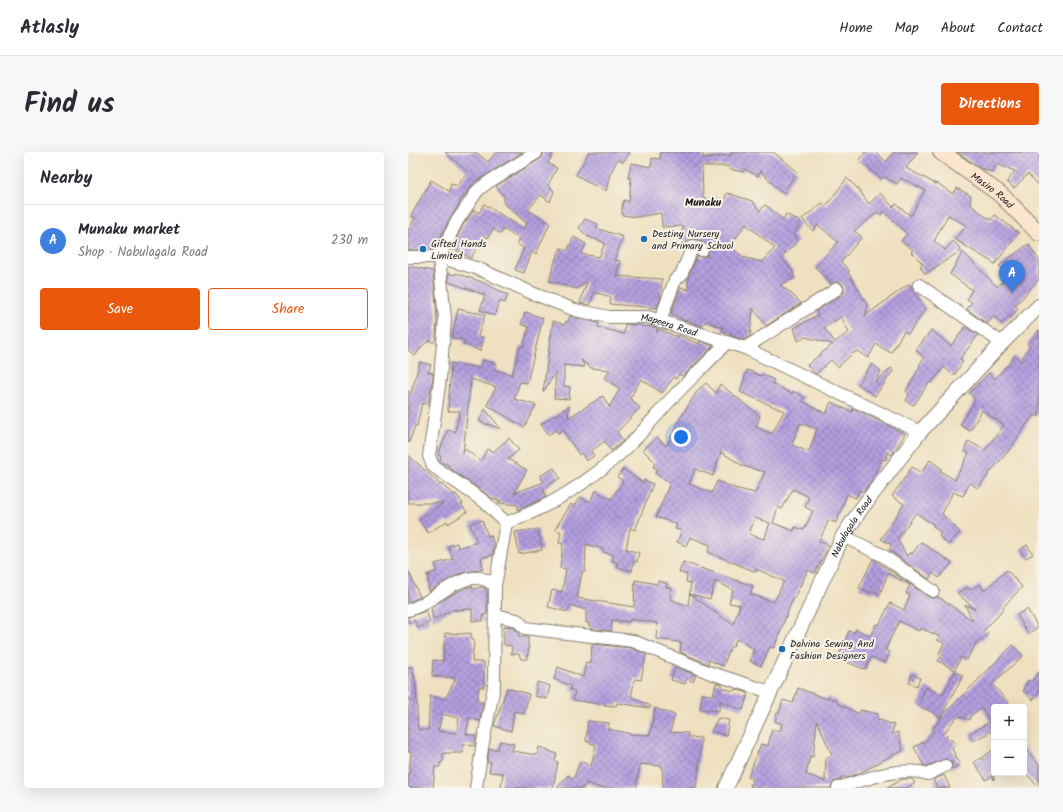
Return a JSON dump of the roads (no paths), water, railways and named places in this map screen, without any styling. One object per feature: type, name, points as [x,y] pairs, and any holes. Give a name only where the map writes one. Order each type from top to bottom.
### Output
[{"type":"main road","name":"Masiro Road","points":[[941,152],[1000,194],[1039,233]]},
{"type":"street","points":[[506,522],[485,502],[433,466],[429,456],[439,386],[445,319],[439,257],[457,221],[478,190],[536,153]]},
{"type":"street","points":[[660,321],[675,280],[681,275],[693,246],[702,250]]},
{"type":"street","name":"Mapeera Road","points":[[408,258],[439,257],[479,269],[532,293],[575,310],[609,317],[638,316],[660,321],[745,348],[920,432]]},
{"type":"street","points":[[919,285],[1002,343]]},
{"type":"street","points":[[745,348],[837,289]]},
{"type":"street","name":"Nabulagala Road","points":[[726,788],[843,536],[861,509],[920,432],[1002,343],[1039,306]]},
{"type":"street","points":[[506,522],[526,516],[548,505],[571,490],[621,452],[676,394],[711,360],[726,342]]},
{"type":"street","points":[[476,788],[494,686],[495,586],[506,522]]},
{"type":"street","points":[[843,536],[882,555],[933,591]]},
{"type":"street","points":[[408,610],[422,605],[455,584],[467,579],[475,577],[483,578],[489,580],[495,586]]},
{"type":"street","points":[[495,615],[517,620],[525,628],[634,640],[708,672],[770,692]]},
{"type":"street","points":[[838,788],[888,773],[919,771],[928,774],[945,766]]},
{"type":"place","name":"Destiny Nursery and Primary School","points":[[644,239]]},
{"type":"place","name":"Gifted Hands Limited","points":[[423,249]]},
{"type":"place","name":"Munaku market","points":[[1012,293]]},
{"type":"place","name":"Dalvina Sewing And Fashion Designers","points":[[782,649]]},
{"type":"district","name":"Munaku","points":[[703,202]]}]
